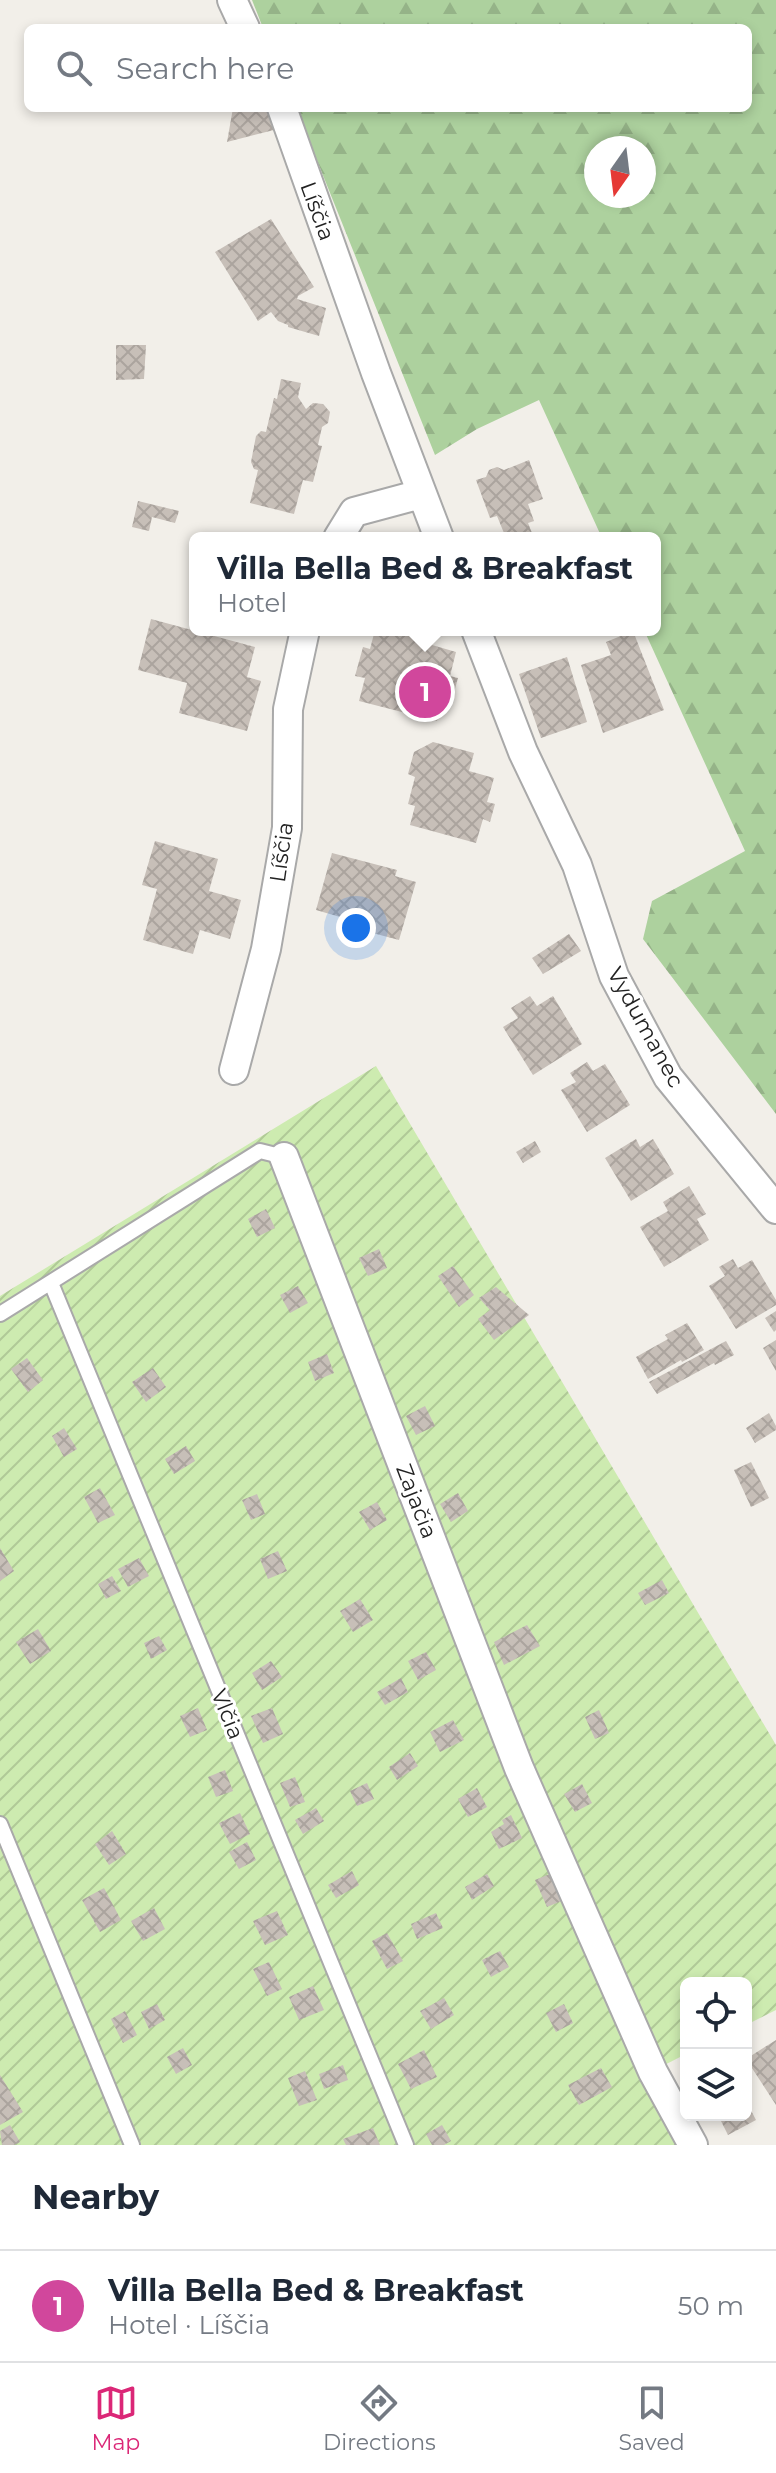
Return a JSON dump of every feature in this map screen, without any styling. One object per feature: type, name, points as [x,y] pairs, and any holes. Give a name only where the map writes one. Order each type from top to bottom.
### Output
[{"type":"street","points":[[232,0],[243,24]]},
{"type":"street","name":"Líščia","points":[[283,112],[437,532]]},
{"type":"street","points":[[342,532],[354,512],[421,494]]},
{"type":"street","name":"Líščia","points":[[234,1070],[266,949],[287,828],[288,709],[304,636]]},
{"type":"street","name":"Vydumanec","points":[[478,636],[523,752],[577,865],[614,976],[668,1077],[776,1209]]},
{"type":"street","name":"Zajačia","points":[[284,1157],[519,1768],[653,2072],[693,2145]]},
{"type":"lane","name":"Zajačia","points":[[0,1314],[260,1151],[284,1157]]},
{"type":"lane","name":"Vlčia","points":[[51,1283],[406,2145]]},
{"type":"lane","points":[[0,1824],[132,2145]]},
{"type":"green space","points":[[252,0],[776,0],[776,1114],[643,939],[652,901],[745,851],[647,636],[661,636],[661,532],[599,532],[539,400],[477,429],[435,455],[298,112],[752,112],[752,24],[261,24]]},
{"type":"green space","points":[[376,1066],[776,1745],[776,2010],[752,2022],[752,1977],[680,1977],[680,2057],[639,2078],[680,2145],[0,2145],[0,1296]]},
{"type":"building","points":[[232,112],[267,112],[274,130],[227,142]]},
{"type":"building","points":[[271,219],[314,287],[297,299],[326,308],[319,336],[288,327],[271,312],[258,321],[215,252]]},
{"type":"building","points":[[116,345],[146,345],[144,379],[116,380]]},
{"type":"building","points":[[281,379],[301,383],[298,397],[306,409],[313,403],[323,404],[330,412],[328,423],[322,427],[318,445],[322,446],[313,482],[303,480],[294,514],[250,503],[258,470],[251,462],[256,436],[261,431],[266,432]]},
{"type":"building","points":[[529,460],[543,499],[528,504],[534,521],[528,523],[532,532],[504,532],[497,516],[490,518],[476,480],[486,477],[489,470],[497,467],[504,470]]},
{"type":"building","points":[[138,501],[179,511],[175,523],[152,517],[149,531],[132,527]]},
{"type":"building","points":[[151,619],[189,629],[189,636],[214,636],[255,647],[247,677],[261,681],[247,731],[179,713],[187,683],[138,670]]},
{"type":"building","points":[[373,636],[434,636],[432,645],[456,652],[450,676],[458,678],[453,696],[445,694],[437,721],[359,701],[365,678],[355,676],[363,647],[370,649]]},
{"type":"building","points":[[621,636],[635,636],[664,710],[603,733],[581,665],[611,655],[606,642]]},
{"type":"building","points":[[567,657],[587,722],[541,738],[519,674]]},
{"type":"building","points":[[433,742],[474,753],[469,771],[494,778],[487,802],[495,804],[490,822],[483,819],[476,843],[410,825],[415,806],[408,804],[415,777],[408,774],[414,752]]},
{"type":"building","points":[[155,841],[218,859],[209,891],[241,900],[230,939],[200,930],[193,954],[143,940],[157,889],[142,885]]},
{"type":"building","points":[[332,853],[397,870],[395,876],[416,882],[399,940],[346,926],[347,919],[316,910]]},
{"type":"building","points":[[569,934],[581,951],[543,974],[532,958]]},
{"type":"building","points":[[530,996],[537,1006],[553,996],[582,1044],[533,1075],[503,1027],[518,1018],[511,1008]]},
{"type":"building","points":[[587,1062],[593,1071],[605,1064],[630,1105],[587,1132],[561,1090],[576,1082],[570,1073]]},
{"type":"building","points":[[636,1139],[640,1147],[653,1139],[674,1174],[631,1201],[605,1158]]},
{"type":"building","points":[[535,1141],[541,1152],[523,1163],[516,1152]]},
{"type":"building","points":[[689,1186],[706,1214],[697,1219],[709,1240],[664,1267],[640,1227],[668,1211],[663,1202]]},
{"type":"building","points":[[266,1209],[275,1228],[257,1237],[248,1219]]},
{"type":"building","points":[[379,1249],[387,1268],[368,1276],[359,1258]]},
{"type":"building","points":[[733,1259],[738,1268],[752,1260],[776,1300],[776,1305],[736,1329],[709,1286],[725,1276],[719,1267]]},
{"type":"building","points":[[453,1266],[474,1295],[459,1307],[438,1276]]},
{"type":"building","points":[[298,1286],[308,1303],[290,1313],[280,1295]]},
{"type":"building","points":[[496,1287],[529,1315],[494,1340],[478,1319],[490,1310],[479,1298]]},
{"type":"building","points":[[776,1311],[776,1330],[774,1332],[765,1318]]},
{"type":"building","points":[[687,1323],[704,1350],[648,1379],[636,1357],[668,1339],[665,1335]]},
{"type":"building","points":[[776,1340],[776,1371],[763,1348]]},
{"type":"building","points":[[726,1341],[734,1355],[657,1394],[649,1382]]},
{"type":"building","points":[[327,1354],[334,1373],[315,1381],[308,1362]]},
{"type":"building","points":[[27,1358],[43,1380],[28,1392],[11,1369]]},
{"type":"building","points":[[153,1368],[166,1387],[146,1402],[132,1382]]},
{"type":"building","points":[[425,1406],[435,1426],[416,1435],[406,1416]]},
{"type":"building","points":[[769,1413],[776,1430],[755,1443],[746,1428]]},
{"type":"building","points":[[64,1428],[77,1449],[64,1457],[52,1436]]},
{"type":"building","points":[[186,1446],[195,1461],[174,1474],[165,1459]]},
{"type":"building","points":[[751,1462],[769,1498],[751,1507],[734,1470]]},
{"type":"building","points":[[100,1488],[115,1515],[98,1523],[84,1497]]},
{"type":"building","points":[[458,1493],[468,1511],[451,1522],[440,1504]]},
{"type":"building","points":[[257,1494],[265,1514],[251,1520],[242,1500]]},
{"type":"building","points":[[377,1502],[387,1520],[370,1530],[359,1512]]},
{"type":"building","points":[[0,1548],[14,1571],[0,1581]]},
{"type":"building","points":[[278,1551],[287,1571],[268,1579],[260,1559]]},
{"type":"building","points":[[139,1558],[149,1576],[128,1587],[118,1569]]},
{"type":"building","points":[[112,1576],[121,1591],[106,1599],[98,1584]]},
{"type":"building","points":[[662,1580],[669,1593],[645,1605],[638,1593]]},
{"type":"building","points":[[360,1599],[373,1620],[353,1632],[340,1611]]},
{"type":"building","points":[[527,1625],[540,1646],[504,1665],[494,1642]]},
{"type":"building","points":[[38,1629],[51,1651],[30,1664],[16,1642]]},
{"type":"building","points":[[159,1636],[167,1650],[151,1659],[144,1643]]},
{"type":"building","points":[[426,1652],[436,1670],[418,1680],[408,1661]]},
{"type":"building","points":[[271,1661],[282,1677],[262,1690],[252,1673]]},
{"type":"building","points":[[401,1678],[408,1692],[385,1705],[377,1692]]},
{"type":"building","points":[[198,1708],[207,1730],[190,1737],[180,1716]]},
{"type":"building","points":[[272,1708],[283,1734],[263,1743],[251,1716]]},
{"type":"building","points":[[599,1710],[609,1733],[595,1739],[585,1717]]},
{"type":"building","points":[[453,1720],[464,1740],[440,1752],[430,1732]]},
{"type":"building","points":[[410,1753],[418,1766],[397,1780],[389,1767]]},
{"type":"building","points":[[225,1770],[233,1791],[216,1797],[208,1777]]},
{"type":"building","points":[[295,1777],[305,1802],[290,1807],[280,1783]]},
{"type":"building","points":[[367,1783],[374,1799],[357,1806],[350,1791]]},
{"type":"building","points":[[582,1784],[592,1803],[575,1812],[564,1794]]},
{"type":"building","points":[[477,1788],[487,1807],[468,1817],[458,1799]]},
{"type":"building","points":[[316,1808],[324,1821],[303,1834],[295,1820]]},
{"type":"building","points":[[240,1813],[250,1834],[230,1844],[219,1823]]},
{"type":"building","points":[[511,1815],[522,1838],[499,1849],[491,1832]]},
{"type":"building","points":[[112,1831],[126,1854],[109,1865],[95,1844]]},
{"type":"building","points":[[247,1842],[256,1860],[239,1869],[229,1852]]},
{"type":"building","points":[[352,1871],[359,1885],[336,1898],[328,1885]]},
{"type":"building","points":[[552,1873],[564,1900],[547,1907],[535,1880]]},
{"type":"building","points":[[487,1874],[494,1886],[472,1900],[465,1887]]},
{"type":"building","points":[[104,1888],[121,1920],[100,1932],[82,1900]]},
{"type":"building","points":[[154,1908],[165,1929],[143,1941],[131,1921]]},
{"type":"building","points":[[277,1911],[288,1935],[265,1945],[253,1921]]},
{"type":"building","points":[[436,1913],[443,1928],[417,1939],[411,1924]]},
{"type":"building","points":[[387,1933],[403,1961],[387,1969],[372,1941]]},
{"type":"building","points":[[500,1951],[509,1967],[491,1977],[482,1960]]},
{"type":"building","points":[[269,1962],[282,1989],[267,1996],[253,1969]]},
{"type":"building","points":[[313,1986],[324,2010],[299,2020],[289,1997]]},
{"type":"building","points":[[444,1998],[454,2015],[431,2029],[420,2011]]},
{"type":"building","points":[[157,2004],[165,2020],[149,2029],[141,2012]]},
{"type":"building","points":[[564,2004],[573,2023],[556,2032],[546,2013]]},
{"type":"building","points":[[125,2011],[137,2035],[123,2043],[111,2019]]},
{"type":"building","points":[[776,2040],[776,2105],[752,2068],[752,2055]]},
{"type":"building","points":[[183,2048],[192,2065],[176,2074],[167,2057]]},
{"type":"building","points":[[424,2050],[437,2077],[411,2089],[398,2064]]},
{"type":"building","points":[[343,2065],[348,2080],[324,2089],[319,2074]]},
{"type":"building","points":[[601,2068],[612,2087],[579,2105],[568,2085]]},
{"type":"building","points":[[305,2071],[317,2100],[299,2106],[288,2078]]},
{"type":"building","points":[[0,2075],[23,2112],[0,2125]]},
{"type":"building","points":[[752,2112],[756,2120],[728,2135],[721,2121],[752,2121]]},
{"type":"building","points":[[10,2125],[20,2142],[2,2145],[0,2131]]},
{"type":"building","points":[[442,2125],[451,2141],[444,2145],[432,2145],[426,2134]]},
{"type":"building","points":[[373,2128],[380,2145],[346,2145],[343,2139]]},
{"type":"place","name":"Villa Bella Bed & Breakfast","points":[[425,692]]}]
